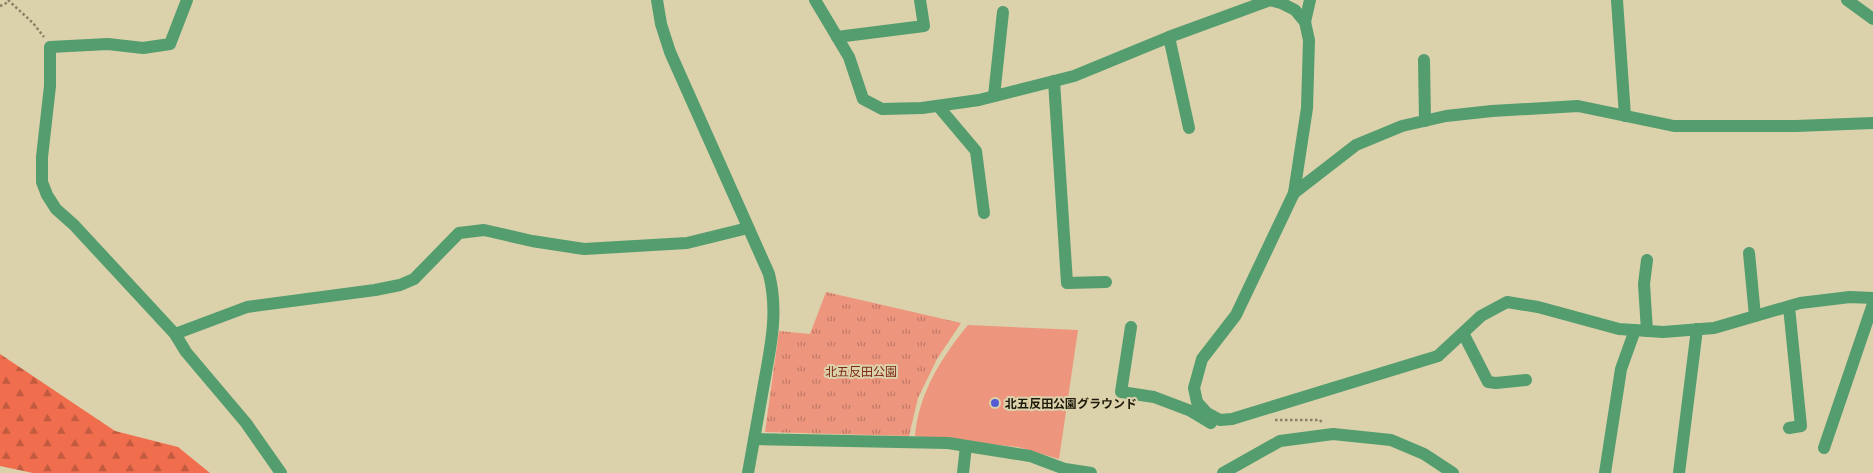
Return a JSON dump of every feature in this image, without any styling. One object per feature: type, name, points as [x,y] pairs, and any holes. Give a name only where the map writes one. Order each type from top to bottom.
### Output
[{"type":"street","points":[[187,0],[170,44],[143,48],[108,44],[50,47],[50,86],[42,156],[42,182],[47,195],[56,208],[175,334],[186,352],[246,422],[281,473]]},
{"type":"street","points":[[657,0],[670,52],[769,274],[774,293],[775,313],[771,345],[748,473]]},
{"type":"street","points":[[815,0],[849,57],[862,99],[882,109],[938,106],[979,100],[1074,76],[1168,37],[1270,0],[1287,3],[1305,22]]},
{"type":"street","points":[[837,37],[924,26],[920,0]]},
{"type":"street","points":[[1310,0],[1305,22],[1309,40],[1307,108],[1294,193],[1236,315],[1202,360],[1194,388],[1197,402],[1207,413],[1220,420],[1228,420],[1438,356],[1481,316],[1507,302],[1538,307],[1619,329],[1641,331],[1714,328],[1800,303],[1850,297],[1873,298]]},
{"type":"street","points":[[1617,0],[1625,116]]},
{"type":"street","points":[[1847,0],[1873,19]]},
{"type":"street","points":[[994,96],[1003,12]]},
{"type":"street","points":[[1168,37],[1189,128]]},
{"type":"street","points":[[1424,60],[1426,120]]},
{"type":"street","points":[[1054,81],[1067,283],[1106,282]]},
{"type":"street","points":[[938,106],[976,151],[984,213]]},
{"type":"street","points":[[1294,193],[1356,145],[1402,126],[1446,116],[1492,111],[1578,106],[1674,126],[1796,126],[1873,123]]},
{"type":"street","points":[[175,334],[247,307],[400,285],[414,279],[459,233],[484,230],[532,241],[584,249],[687,243],[748,228]]},
{"type":"street","points":[[1749,253],[1755,316]]},
{"type":"street","points":[[1605,473],[1621,369],[1641,331],[1647,260]]},
{"type":"street","points":[[1824,448],[1873,304]]},
{"type":"street","points":[[1789,307],[1801,426]]},
{"type":"street","points":[[1131,327],[1121,392],[1154,397],[1191,411],[1209,423],[1225,425],[1228,420]]},
{"type":"street","points":[[1680,473],[1697,329]]},
{"type":"street","points":[[1463,333],[1488,382],[1526,380]]},
{"type":"street","points":[[1223,473],[1280,441],[1332,434],[1391,440],[1424,454],[1453,473]]},
{"type":"street","points":[[754,439],[948,443],[1030,456],[1066,468],[1091,473]]},
{"type":"street","points":[[963,473],[966,446]]},
{"type":"path","points":[[0,6],[9,1],[34,23],[50,47]]},
{"type":"path","points":[[1271,420],[1320,420],[1332,434]]},
{"type":"green space","name":"北五反田公園","points":[[826,292],[961,323],[937,359],[918,398],[909,436],[765,432],[779,331],[810,334]]},
{"type":"green space","name":"北五反田公園グラウンド","points":[[968,325],[1078,330],[1059,459],[1018,447],[915,436],[917,420],[926,391],[940,363]]},
{"type":"green space","points":[[0,354],[115,431],[178,447],[210,473],[33,473],[0,466]]},
{"type":"place","name":"北五反田公園グラウンド","points":[[995,403]]}]
